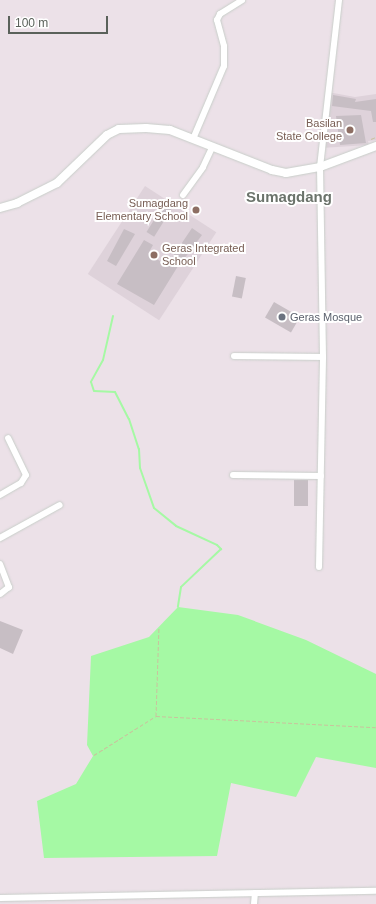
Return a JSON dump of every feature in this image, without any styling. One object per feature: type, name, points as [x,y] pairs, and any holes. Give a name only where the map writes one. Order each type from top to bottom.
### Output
[{"type":"street","points":[[193,139],[224,66],[224,46],[217,20],[220,14],[242,0]]},
{"type":"street","points":[[320,567],[323,357],[320,167],[339,0]]},
{"type":"street","points":[[0,207],[17,203],[57,183],[107,135],[119,130],[146,128],[170,130],[212,148],[286,173],[298,173],[320,167],[376,146]]},
{"type":"street","points":[[183,195],[203,167],[212,148]]},
{"type":"street","points":[[234,356],[323,357]]},
{"type":"street","points":[[0,495],[21,484],[26,476],[8,438]]},
{"type":"street","points":[[233,475],[321,476]]},
{"type":"street","points":[[0,538],[60,505]]},
{"type":"street","points":[[0,564],[9,587],[7,591],[0,594]]},
{"type":"street","points":[[4,900],[376,891]]},
{"type":"street","points":[[254,893],[254,904]]},
{"type":"path","points":[[156,716],[159,627]]},
{"type":"path","points":[[94,755],[156,716],[376,727]]},
{"type":"shaded area","name":"Basilan State College","points":[[328,92],[355,97],[376,94],[376,140],[368,141],[369,145],[321,148]]},
{"type":"shaded area","name":"Geras Integrated School","points":[[145,186],[216,232],[159,320],[88,274]]},
{"type":"shaded area","points":[[178,607],[238,615],[306,640],[376,674],[376,768],[316,757],[296,797],[231,783],[217,856],[44,858],[37,801],[76,784],[93,756],[87,745],[91,656],[149,637]]},
{"type":"building","points":[[333,95],[356,99],[355,102],[376,99],[376,122],[373,122],[371,111],[332,106]]},
{"type":"building","points":[[361,115],[366,143],[340,145],[336,116]]},
{"type":"building","points":[[164,204],[172,209],[154,237],[147,232]]},
{"type":"building","points":[[192,228],[202,235],[184,259],[183,258],[154,305],[117,284],[144,240],[153,245],[148,254],[167,265]]},
{"type":"building","points":[[124,229],[135,234],[116,266],[107,261]]},
{"type":"building","points":[[236,276],[246,278],[242,299],[232,297]]},
{"type":"building","name":"Geras Mosque","points":[[274,302],[300,317],[291,333],[265,318]]},
{"type":"building","points":[[294,480],[308,480],[308,506],[294,506]]},
{"type":"building","points":[[0,621],[23,630],[13,654],[0,648]]},
{"type":"waterway","points":[[113,316],[103,360],[91,382],[94,391],[115,392],[129,419],[139,449],[140,468],[154,508],[176,526],[217,545],[221,549],[181,587],[178,607]]},
{"type":"place","name":"Basilan State College","points":[[350,130]]},
{"type":"place","name":"Sumagdang Elementary School","points":[[196,210]]},
{"type":"place","name":"Geras Integrated School","points":[[154,255]]},
{"type":"place","name":"Geras Mosque","points":[[282,317]]},
{"type":"district","name":"Sumagdang","points":[[289,197]]}]
